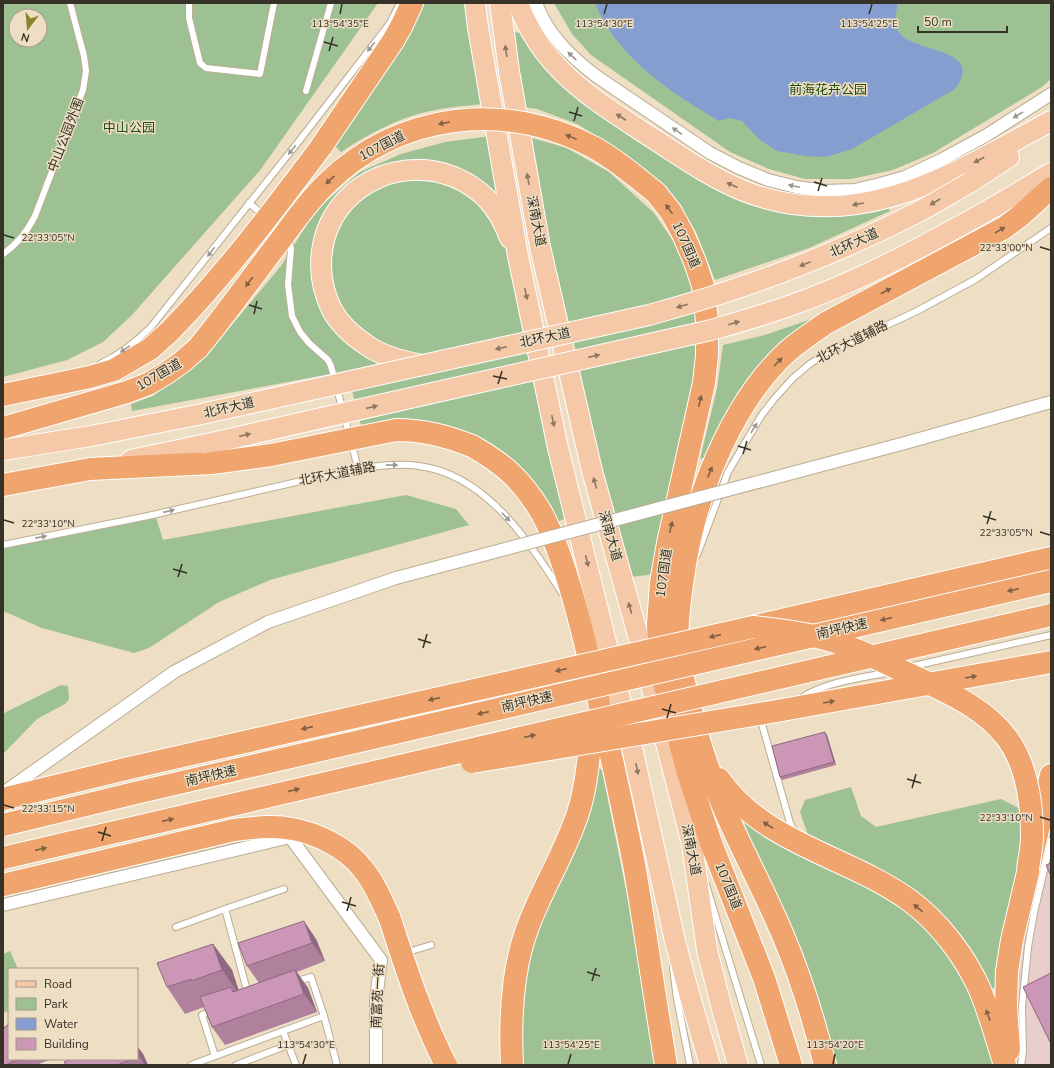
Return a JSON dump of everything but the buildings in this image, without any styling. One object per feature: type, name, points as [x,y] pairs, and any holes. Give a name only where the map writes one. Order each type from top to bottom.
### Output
[{"type":"highway","points":[[3,395],[114,370],[150,349],[169,332],[247,244],[321,148],[393,40],[412,3]]},
{"type":"highway","name":"107国道","points":[[3,428],[127,392],[148,384],[182,362],[198,348],[300,214],[326,184],[342,169],[357,158],[392,138],[431,125],[455,121],[495,119],[515,122],[556,131],[587,144],[610,157],[640,180],[656,193],[671,212],[683,234],[703,286],[707,320],[707,355],[704,383],[668,543],[660,590],[658,612],[659,636],[661,666],[665,691],[688,773],[711,843],[764,978],[791,1065]]},
{"type":"highway","points":[[825,1065],[811,1013],[782,933],[724,808],[696,731],[679,655],[677,635],[679,605],[688,544],[704,486],[718,454],[744,405],[772,368],[794,346],[826,324],[1004,228],[1020,216],[1051,188]]},
{"type":"highway","points":[[3,485],[90,470],[209,454],[271,455],[396,430],[431,433],[472,446],[494,459],[513,474],[529,494],[550,531],[574,598],[587,648],[620,796],[634,868],[666,1065]]},
{"type":"highway","points":[[3,799],[125,769],[1051,558]]},
{"type":"highway","name":"南坪快速","points":[[3,825],[1051,581]]},
{"type":"highway","points":[[3,858],[1051,614]]},
{"type":"highway","points":[[753,627],[824,638],[861,651],[959,698],[989,719],[1007,739],[1019,761],[1027,787],[1031,814],[1032,838],[1028,870]]},
{"type":"highway","points":[[641,646],[665,691]]},
{"type":"highway","points":[[348,778],[422,770],[507,757],[772,712],[1051,662]]},
{"type":"highway","points":[[512,1065],[512,1007],[514,982],[518,961],[529,923],[578,813],[588,766],[594,706],[593,677]]},
{"type":"highway","points":[[704,756],[733,796],[751,814],[807,848],[887,886],[910,900],[930,918],[967,965],[980,990],[1005,1065]]},
{"type":"highway","points":[[1011,1065],[1006,1006],[1007,971],[1012,940],[1051,775]]},
{"type":"highway","points":[[3,885],[234,830],[262,827],[291,828],[317,836],[341,848],[362,867],[378,892],[390,919],[415,996],[432,1038],[446,1065]]},
{"type":"main road","name":"深南大道","points":[[475,3],[478,28],[518,256],[558,448],[631,743],[662,883],[690,997],[710,1065]]},
{"type":"main road","name":"深南大道","points":[[500,3],[509,71],[540,247],[592,471],[641,646],[692,844],[707,950],[738,1065]]},
{"type":"main road","points":[[518,3],[532,33],[543,50],[560,70],[582,90],[617,115],[715,177],[748,192],[781,202],[815,207],[852,205],[888,198],[923,187],[1051,122]]},
{"type":"main road","name":"北环大道","points":[[3,450],[91,436],[198,415],[649,315],[726,292],[801,265],[875,233],[918,212],[969,183],[1018,151],[1051,127]]},
{"type":"main road","points":[[422,365],[394,359],[369,347],[347,330],[333,310],[323,286],[320,261],[325,236],[333,217],[346,200],[365,184],[388,174],[406,170],[442,172],[460,179],[475,188],[488,200],[506,227],[518,256]]},
{"type":"main road","points":[[209,454],[711,330],[790,306],[873,271],[910,253],[994,207],[1051,172]]},
{"type":"main road","points":[[3,497],[46,477]]},
{"type":"street","points":[[536,3],[545,24],[555,38],[580,64],[596,76],[710,153],[739,168],[768,180],[796,187],[826,191],[854,190],[905,177],[941,160],[987,135],[1051,94]]},
{"type":"street","points":[[3,794],[174,672],[268,622],[396,578],[905,443],[1051,402]]},
{"type":"street","name":"南富苑一街","points":[[3,906],[290,837],[381,960],[376,999],[376,1065]]},
{"type":"street","points":[[381,960],[396,955],[435,1065]]},
{"type":"lane","name":"中山公园外围","points":[[3,254],[26,233],[35,216],[83,90],[86,71],[84,56],[70,3]]},
{"type":"lane","points":[[189,3],[189,18],[200,63],[206,68],[260,74],[274,3]]},
{"type":"lane","points":[[306,91],[331,3]]},
{"type":"lane","points":[[96,366],[124,350],[151,327],[299,141],[390,23],[400,3]]},
{"type":"lane","points":[[249,203],[288,237],[291,249],[288,284],[292,316],[300,332],[309,343],[328,360],[331,366],[358,468]]},
{"type":"lane","name":"北环大道辅路","points":[[695,558],[728,472],[761,416],[792,378],[811,363],[832,351],[917,311],[976,279],[1051,228]]},
{"type":"lane","points":[[43,386],[84,372]]},
{"type":"lane","name":"北环大道辅路","points":[[3,545],[148,516],[358,468],[390,465],[420,466],[447,474],[471,486],[491,502],[508,519],[533,549],[565,597]]},
{"type":"lane","points":[[679,605],[692,565]]},
{"type":"lane","points":[[568,603],[587,648]]},
{"type":"lane","points":[[696,731],[760,718],[780,711],[810,692],[825,687],[1051,635]]},
{"type":"lane","points":[[760,718],[793,829],[800,841],[807,848]]},
{"type":"lane","points":[[1021,1065],[1023,1052],[1022,1006],[1028,947],[1034,913],[1051,840]]},
{"type":"lane","points":[[692,844],[712,903],[761,1065]]},
{"type":"lane","points":[[662,883],[671,951]]},
{"type":"lane","points":[[176,927],[225,908],[284,889]]},
{"type":"lane","points":[[225,908],[249,998]]},
{"type":"lane","points":[[396,955],[431,945]]},
{"type":"lane","points":[[672,959],[677,999],[690,1065]]},
{"type":"lane","points":[[290,984],[311,977],[324,1016],[337,1065]]},
{"type":"lane","points":[[242,1000],[256,995]]},
{"type":"lane","points":[[215,1056],[202,1015],[222,1007]]},
{"type":"lane","points":[[191,1065],[324,1016]]},
{"type":"lane","points":[[283,1031],[296,1065]]},
{"type":"lane","points":[[236,1065],[288,1045]]},
{"type":"shaded area","points":[[1051,870],[1051,1065],[1017,1065],[1010,1021],[1014,989],[1034,878]]},
{"type":"green space","name":"中山公园","points":[[3,3],[378,3],[261,169],[132,315],[103,342],[67,360],[3,377]]},
{"type":"green space","points":[[421,3],[464,3],[482,104],[436,110],[406,118],[373,133],[341,152],[331,142]]},
{"type":"green space","name":"前海花卉公园","points":[[554,3],[1051,3],[1051,79],[1042,87],[933,153],[893,170],[851,179],[805,179],[769,169],[730,152],[591,55],[572,34]]},
{"type":"green space","points":[[513,32],[522,33],[544,68],[585,100],[715,187],[887,206],[890,211],[809,248],[715,280],[696,232],[669,193],[626,154],[577,124],[537,109],[521,107]]},
{"type":"green space","points":[[491,136],[501,195],[505,246],[515,282],[566,518],[555,523],[493,446],[362,429],[347,371],[132,411],[131,404],[153,396],[220,339],[281,266],[316,210],[360,172],[401,154],[445,142]]},
{"type":"green space","points":[[525,136],[567,148],[609,172],[654,213],[680,251],[691,287],[698,321],[691,405],[654,574],[631,577],[599,465]]},
{"type":"green space","points":[[820,316],[710,456],[700,459],[717,389],[723,345],[765,335]]},
{"type":"green space","points":[[406,495],[456,509],[469,525],[270,580],[219,602],[149,648],[134,653],[42,628],[3,611],[3,546],[155,514],[163,540]]},
{"type":"green space","points":[[61,685],[68,686],[69,699],[65,704],[37,719],[3,754],[3,715],[6,712]]},
{"type":"green space","points":[[598,767],[602,770],[631,915],[656,1065],[523,1065],[521,1005],[531,947]]},
{"type":"green space","points":[[851,787],[861,816],[876,827],[1001,799],[1024,811],[1026,841],[999,987],[986,990],[968,954],[809,838],[800,812],[805,800]]},
{"type":"green space","points":[[730,803],[855,880],[901,906],[933,934],[969,983],[996,1065],[832,1065]]},
{"type":"green space","points":[[10,951],[18,968],[8,968],[8,1011],[3,1013],[3,954]]},
{"type":"water","points":[[595,3],[898,3],[896,20],[898,31],[905,38],[917,44],[943,52],[954,58],[961,65],[962,75],[955,89],[852,149],[826,157],[805,156],[777,151],[760,140],[742,121],[730,118],[719,121],[664,85],[631,56],[617,40]]}]
